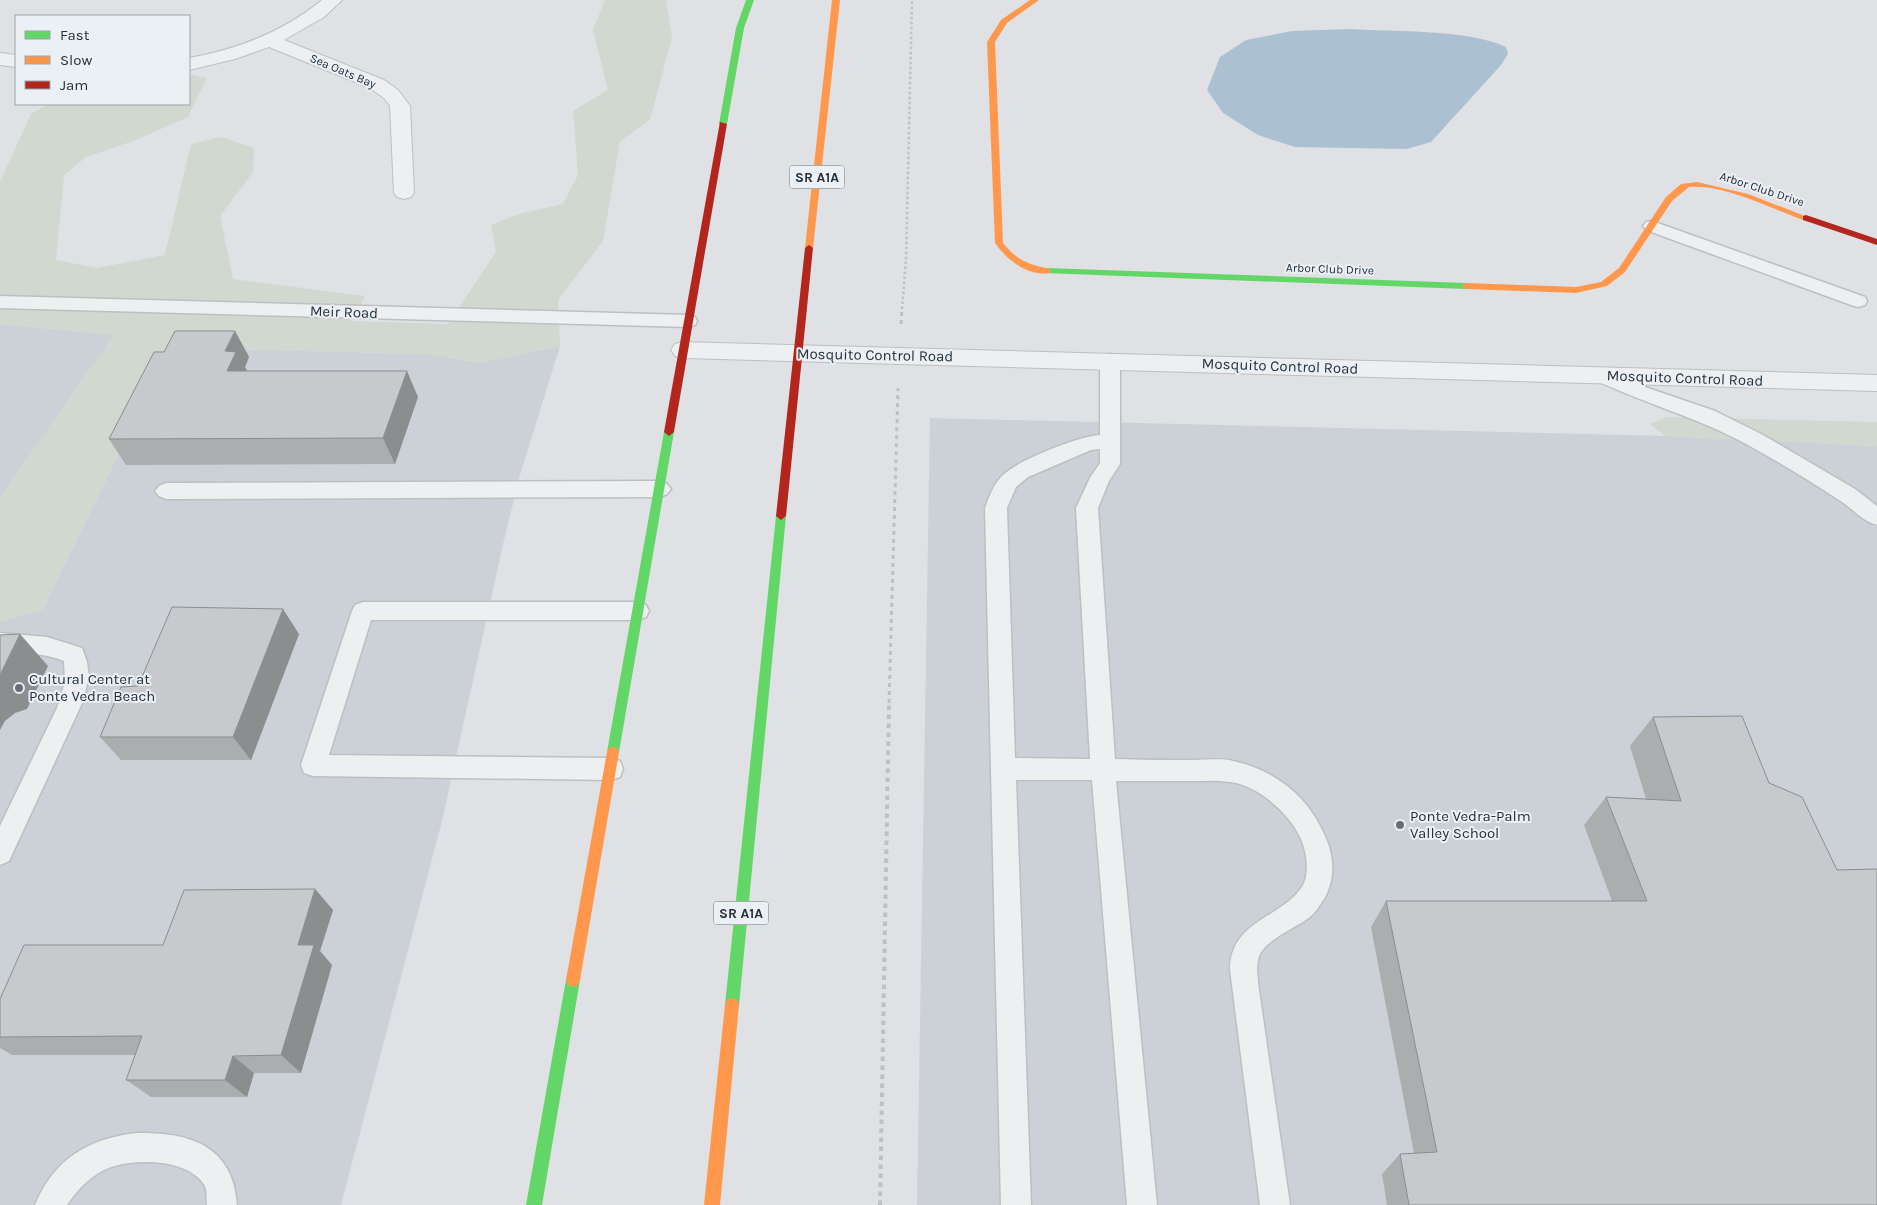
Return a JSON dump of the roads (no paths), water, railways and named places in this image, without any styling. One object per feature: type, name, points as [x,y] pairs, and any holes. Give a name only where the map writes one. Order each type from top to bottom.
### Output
[{"type":"main road","points":[[534,1205],[740,28],[750,0]]},
{"type":"main road","name":"SR A1A","points":[[712,1205],[797,354],[836,0]]},
{"type":"main road","name":"Arbor Club Drive","points":[[1035,0],[1007,17],[996,29],[991,42],[999,243],[1009,258],[1016,264],[1040,271],[1066,274],[1576,290],[1594,288],[1612,279],[1627,265],[1673,193],[1687,185],[1706,185],[1722,189],[1877,242]]},
{"type":"street","points":[[190,64],[233,54],[270,41],[298,27],[333,0]]},
{"type":"street","name":"Sea Oats Bay","points":[[270,41],[377,84],[392,94],[400,106],[404,194]]},
{"type":"street","points":[[0,59],[15,62]]},
{"type":"street","name":"Mosquito Control Road","points":[[683,350],[1877,383]]},
{"type":"lane","points":[[1652,226],[1858,301]]},
{"type":"lane","name":"Meir Road","points":[[0,302],[688,321]]},
{"type":"lane","points":[[1110,362],[1110,464],[1100,478],[1086,508],[1103,770],[1142,1205]]},
{"type":"lane","points":[[1602,375],[1638,392],[1708,416],[1756,440],[1848,495],[1877,518]]},
{"type":"lane","points":[[1016,1205],[996,508],[1001,494],[1009,482],[1021,472],[1088,443],[1111,441]]},
{"type":"lane","points":[[166,491],[660,489]]},
{"type":"lane","points":[[611,769],[313,765],[363,611],[638,611]]},
{"type":"lane","points":[[0,642],[61,648],[74,655],[79,669],[76,689],[69,708],[0,853]]},
{"type":"lane","points":[[1003,769],[1231,771],[1257,780],[1277,792],[1295,807],[1308,825],[1317,844],[1320,868],[1316,888],[1304,905],[1253,940],[1244,960],[1244,983],[1275,1205]]},
{"type":"lane","points":[[50,1205],[68,1178],[91,1161],[120,1150],[165,1148],[182,1151],[208,1165],[218,1179],[223,1194],[222,1205]]},
{"type":"water","points":[[1351,29],[1431,32],[1472,37],[1506,47],[1508,54],[1501,65],[1431,142],[1407,149],[1295,147],[1258,135],[1223,113],[1207,90],[1220,57],[1246,40],[1292,31]]},
{"type":"place","name":"Cultural Center at Ponte Vedra Beach","points":[[19,688]]},
{"type":"place","name":"Ponte Vedra-Palm Valley School","points":[[1400,825]]}]
